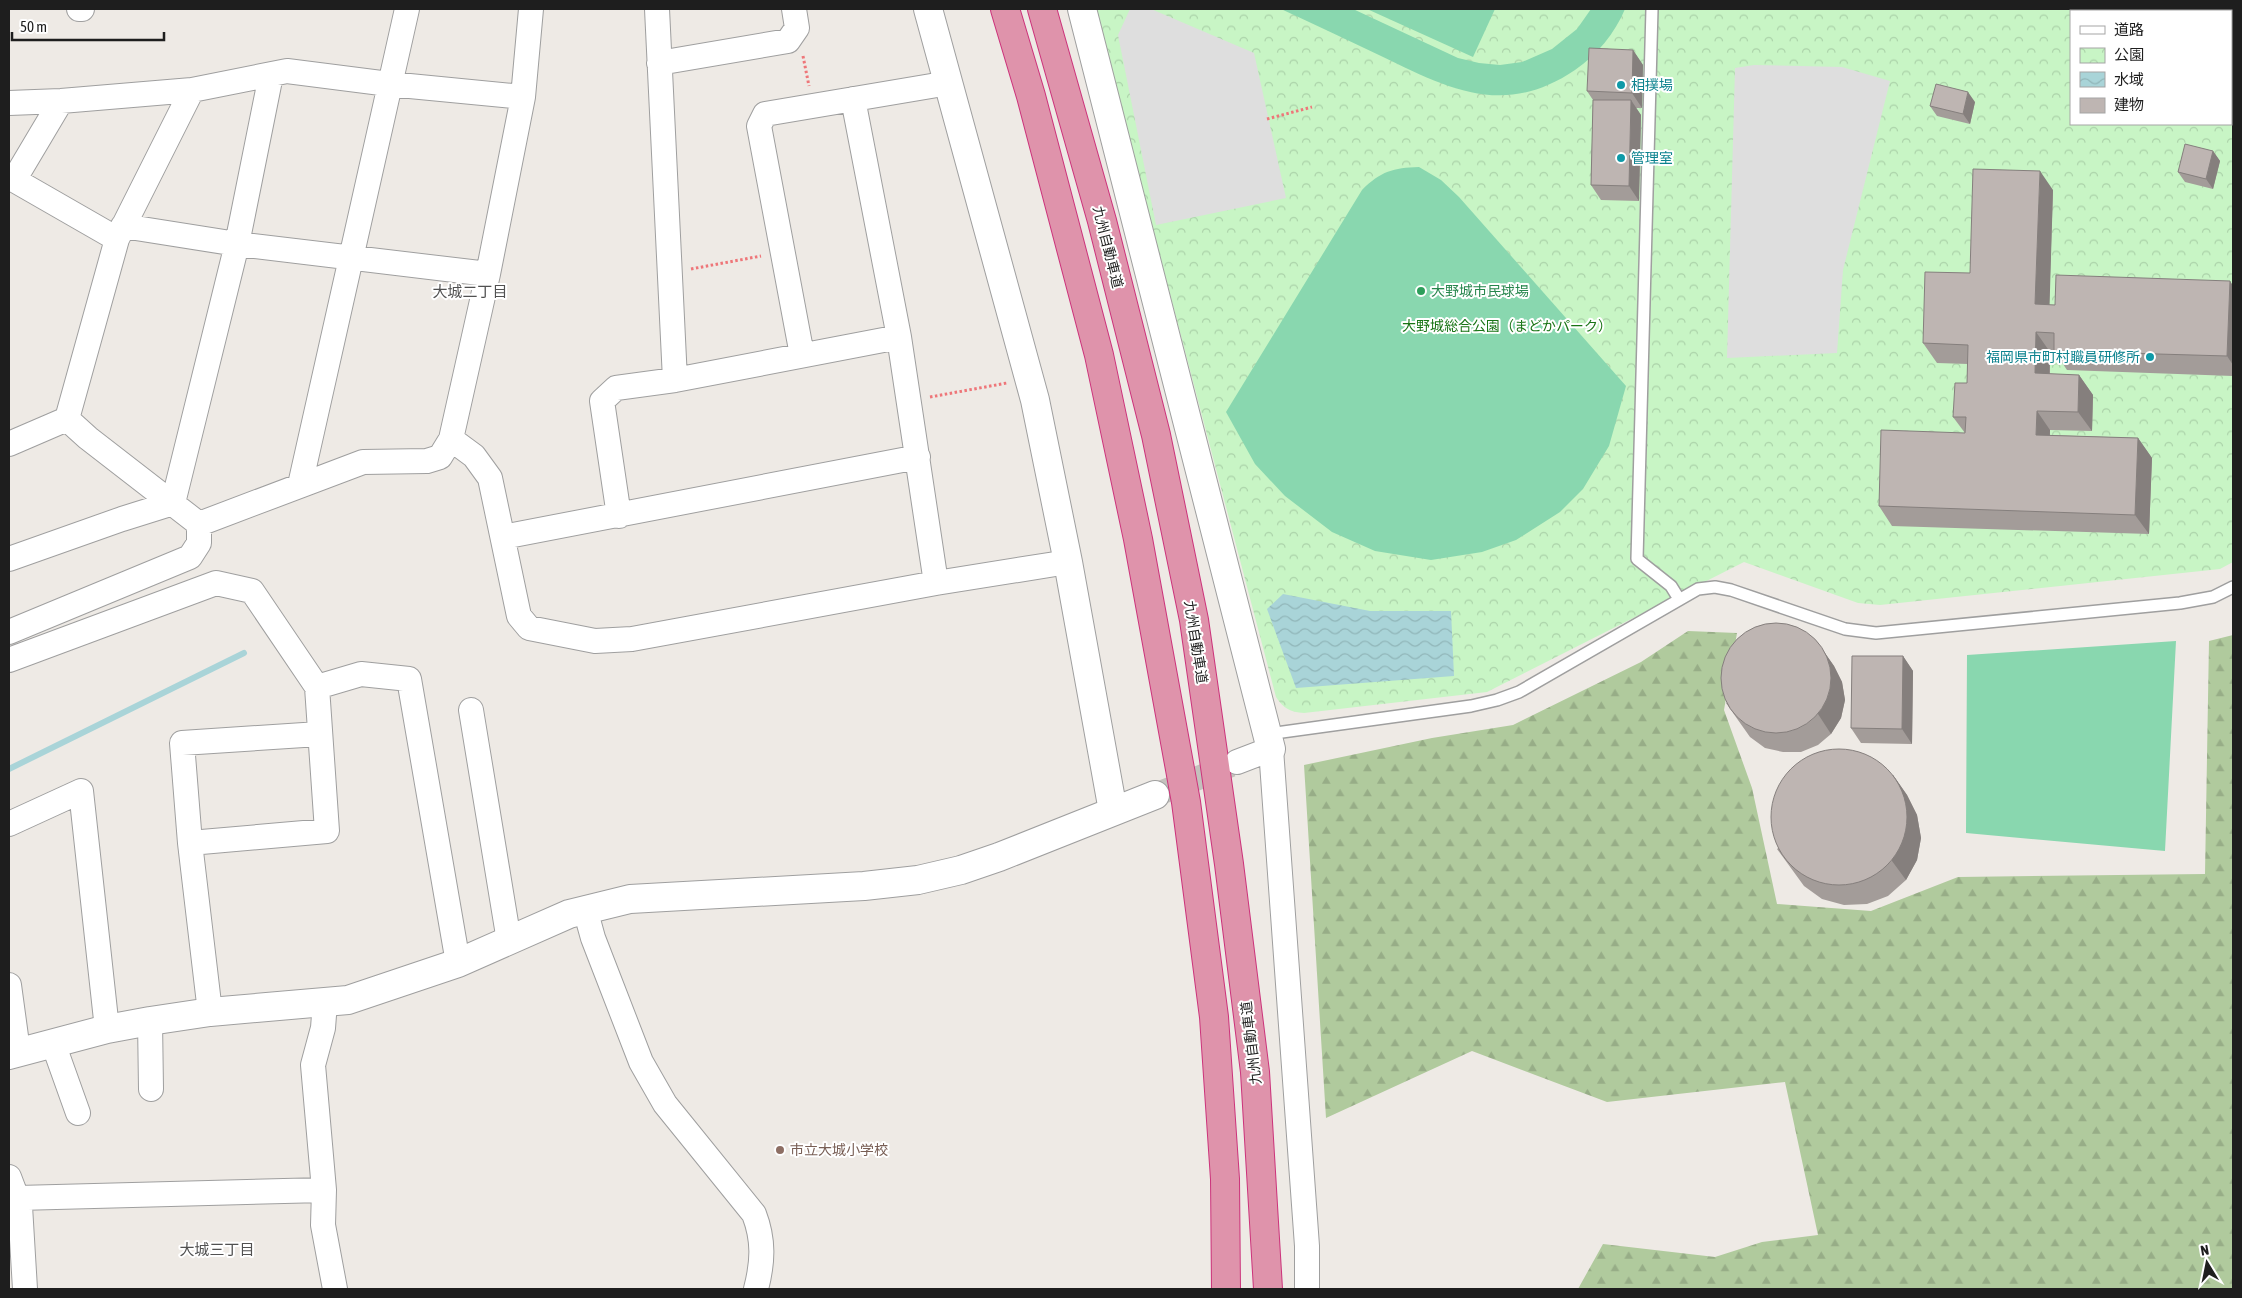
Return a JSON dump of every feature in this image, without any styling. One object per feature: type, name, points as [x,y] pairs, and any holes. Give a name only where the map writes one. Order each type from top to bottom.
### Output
[{"type":"highway","points":[[1005,9],[1031,96],[1099,355],[1138,539],[1186,802],[1214,1017],[1225,1179],[1226,1289]]},
{"type":"highway","name":"九州自動車道","points":[[1042,9],[1102,221],[1151,416],[1194,620],[1229,864],[1255,1072],[1268,1289]]},
{"type":"street","points":[[300,485],[352,259],[406,9]]},
{"type":"street","points":[[199,524],[363,462],[427,461],[440,457],[451,439],[488,274],[523,97],[531,9]]},
{"type":"street","points":[[657,9],[675,380]]},
{"type":"street","points":[[928,9],[1030,379],[1068,562],[1113,811]]},
{"type":"street","points":[[1082,9],[1270,741],[1306,1236],[1307,1289]]},
{"type":"street","points":[[659,63],[788,41],[795,18]]},
{"type":"street","points":[[9,103],[61,101],[192,90],[287,71],[389,84],[523,97]]},
{"type":"street","points":[[173,503],[237,244],[271,75]]},
{"type":"street","points":[[802,355],[759,126],[765,114],[949,83]]},
{"type":"street","points":[[67,420],[120,232],[192,90]]},
{"type":"street","points":[[853,98],[899,337],[936,583]]},
{"type":"street","points":[[61,101],[11,178],[120,232],[488,274]]},
{"type":"street","points":[[619,516],[602,401],[616,388],[675,380],[899,337]]},
{"type":"street","points":[[9,444],[67,420]]},
{"type":"street","points":[[67,420],[199,524]]},
{"type":"street","points":[[451,439],[474,456],[490,478],[519,616],[529,628],[595,641],[632,639],[936,583],[1068,562]]},
{"type":"street","points":[[503,537],[918,457]]},
{"type":"street","points":[[9,559],[122,518],[173,503]]},
{"type":"street","points":[[9,632],[190,557],[199,543],[199,524]]},
{"type":"street","points":[[9,660],[216,583],[252,591],[317,687],[327,831],[190,843]]},
{"type":"street","points":[[317,687],[361,674],[409,679],[458,963]]},
{"type":"street","points":[[471,710],[509,941]]},
{"type":"street","points":[[210,1012],[190,843],[182,744],[320,734]]},
{"type":"street","points":[[1237,762],[1270,741]]},
{"type":"street","points":[[9,824],[80,791],[107,1029]]},
{"type":"street","points":[[9,985],[14,1053],[107,1029],[150,1021],[210,1012],[357,998],[458,963],[568,914],[585,909],[630,899],[864,886],[918,880],[961,870],[999,857],[1156,795]]},
{"type":"street","points":[[585,909],[593,938],[641,1062],[665,1104],[754,1214],[760,1231],[762,1251],[756,1289]]},
{"type":"street","points":[[325,1002],[323,1028],[314,1065],[324,1190],[323,1225],[335,1289]]},
{"type":"street","points":[[150,1021],[152,1089]]},
{"type":"street","points":[[53,1043],[78,1113]]},
{"type":"street","points":[[25,1289],[14,1188],[324,1190]]},
{"type":"lane","points":[[1652,9],[1637,559],[1671,586],[1679,599]]},
{"type":"lane","points":[[1270,741],[1497,700],[1518,692],[1698,589],[1715,586],[1845,628],[1876,633],[2180,603],[2213,597],[2233,587]]},
{"type":"path","points":[[795,18],[813,106]]},
{"type":"path","points":[[1267,119],[1312,107]]},
{"type":"path","points":[[671,273],[783,252]]},
{"type":"path","points":[[909,401],[1030,379]]},
{"type":"green space","name":"大野城総合公園（まどかパーク）","points":[[1095,9],[2233,9],[2233,562],[2220,569],[1880,605],[1858,603],[1744,562],[1487,692],[1304,713],[1287,709],[1276,697]]},
{"type":"green space","points":[[1281,9],[1353,9],[1458,58],[1500,65],[1522,62],[1552,49],[1577,29],[1591,9],[1625,9],[1616,27],[1604,43],[1591,58],[1575,70],[1549,85],[1524,93],[1500,95],[1454,88],[1430,79]]},
{"type":"green space","points":[[1367,9],[1495,9],[1473,57]]},
{"type":"green space","name":"大野城市民球場","points":[[1419,167],[1441,180],[1459,197],[1626,386],[1609,446],[1583,489],[1560,512],[1516,540],[1482,552],[1431,560],[1375,551],[1332,532],[1285,496],[1255,464],[1226,412],[1362,190],[1375,179],[1388,172],[1402,168]]},
{"type":"green space","points":[[1688,631],[1737,633],[1724,710],[1752,788],[1777,904],[1871,911],[1958,877],[2205,874],[2209,641],[2233,635],[2233,1289],[1578,1289],[1603,1244],[1715,1257],[1762,1242],[1818,1235],[1785,1082],[1607,1102],[1472,1051],[1326,1118],[1304,765],[1432,738],[1513,725],[1641,662]]},
{"type":"green space","points":[[2176,641],[2165,851],[1966,833],[1967,655]]},
{"type":"shaded area","points":[[1130,9],[1151,9],[1254,53],[1286,198],[1156,225],[1118,35]]},
{"type":"shaded area","points":[[1754,65],[1842,67],[1890,81],[1843,270],[1837,353],[1727,358],[1735,68]]},
{"type":"water","points":[[1283,594],[1370,611],[1451,611],[1454,676],[1296,688],[1267,609]]},
{"type":"building","points":[[1589,48],[1633,50],[1632,93],[1587,91]]},
{"type":"building","points":[[1936,84],[1968,92],[1963,114],[1930,106]]},
{"type":"building","points":[[1593,100],[1631,100],[1629,186],[1591,185]]},
{"type":"building","points":[[2185,144],[2213,151],[2206,179],[2178,172]]},
{"type":"building","name":"福岡県市町村職員研修所","points":[[1973,169],[2040,171],[2035,304],[2055,305],[2056,275],[2230,281],[2227,356],[2054,351],[2054,333],[2036,332],[2035,373],[2079,375],[2078,412],[2037,411],[2036,435],[2138,438],[2135,515],[1879,506],[1881,430],[1965,433],[1966,417],[1953,417],[1955,383],[1967,383],[1968,345],[1923,343],[1925,272],[1970,273]]},
{"type":"building","points":[[1776,623],[1797,628],[1815,639],[1826,657],[1831,678],[1826,699],[1815,717],[1797,728],[1776,733],[1755,728],[1737,717],[1726,699],[1721,678],[1726,657],[1737,639],[1755,628]]},
{"type":"building","points":[[1852,656],[1903,656],[1902,729],[1851,728]]},
{"type":"building","points":[[1839,749],[1865,754],[1877,760],[1887,769],[1896,779],[1902,791],[1907,817],[1902,843],[1896,855],[1887,865],[1877,874],[1865,880],[1839,885],[1813,880],[1801,874],[1791,865],[1782,855],[1776,843],[1771,817],[1776,791],[1782,779],[1791,769],[1801,760],[1813,754]]},
{"type":"waterway","points":[[9,769],[244,653]]},
{"type":"tunnel","points":[[1155,795],[1231,765]]},
{"type":"place","name":"相撲場","points":[[1621,85]]},
{"type":"place","name":"管理室","points":[[1621,158]]},
{"type":"place","name":"大野城市民球場","points":[[1421,291]]},
{"type":"place","name":"福岡県市町村職員研修所","points":[[2150,357]]},
{"type":"place","name":"市立大城小学校","points":[[780,1150]]},
{"type":"district","name":"大城二丁目","points":[[470,291]]},
{"type":"district","name":"大城三丁目","points":[[217,1249]]}]
